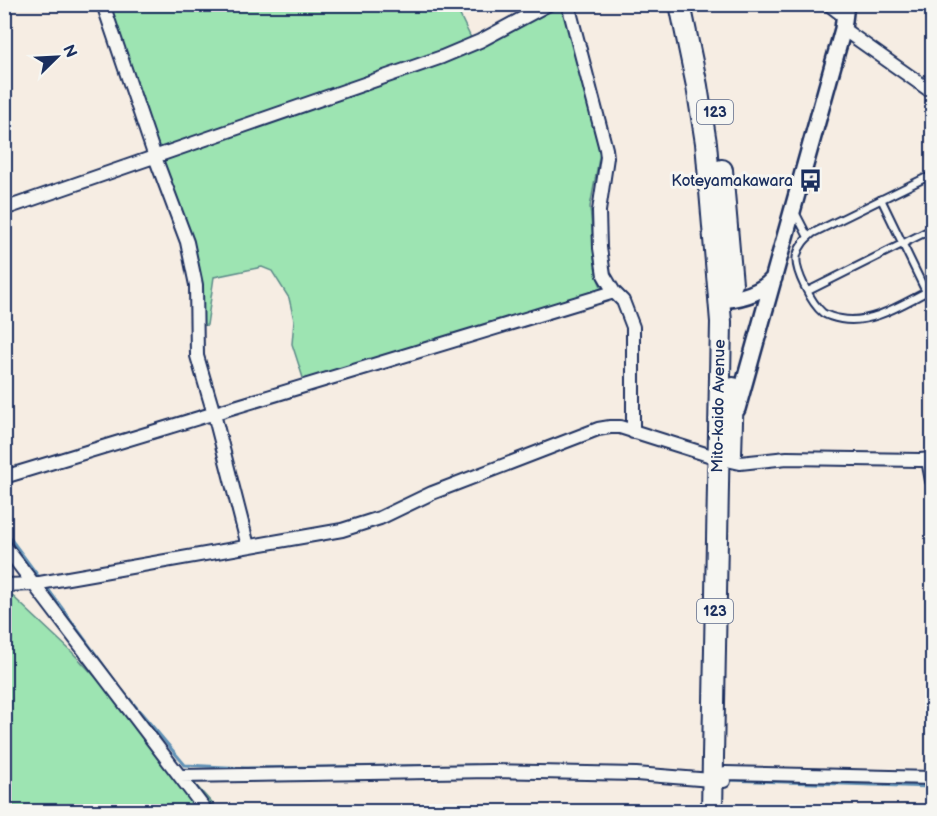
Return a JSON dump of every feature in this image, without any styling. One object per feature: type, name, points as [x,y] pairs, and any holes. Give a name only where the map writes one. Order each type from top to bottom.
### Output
[{"type":"highway","name":"Mito-kaido Avenue","points":[[680,4],[697,86],[727,299],[733,423],[724,460]]},
{"type":"highway","name":"Mito-kaido Avenue","points":[[694,4],[711,84],[728,220],[720,778],[724,812]]},
{"type":"highway","name":"Mito-kaido Avenue","points":[[711,812],[720,778]]},
{"type":"street","points":[[102,4],[192,264],[196,285],[196,356],[214,414],[248,546]]},
{"type":"street","points":[[4,209],[442,57],[480,41],[549,4]]},
{"type":"street","points":[[568,4],[606,149],[607,157],[599,211],[600,248],[604,275],[614,292],[623,301],[633,327],[633,432]]},
{"type":"street","points":[[828,4],[933,92]]},
{"type":"street","points":[[733,423],[845,17]]},
{"type":"street","points":[[727,299],[757,291],[774,278]]},
{"type":"street","points":[[4,477],[614,292]]},
{"type":"street","points":[[4,585],[34,584],[342,530],[380,518],[432,493],[610,426],[620,427],[724,460],[749,463],[787,458],[930,459],[933,481]]},
{"type":"street","points":[[4,545],[207,812]]},
{"type":"street","points":[[180,776],[492,771],[720,778],[933,778]]},
{"type":"lane","points":[[881,200],[929,291],[881,314],[862,319],[842,320],[825,314],[814,303],[799,272],[796,257],[803,242],[813,232],[925,178],[933,178]]},
{"type":"lane","points":[[793,209],[808,237]]},
{"type":"lane","points":[[808,291],[933,229]]},
{"type":"green space","points":[[109,5],[455,5],[472,40],[158,149]]},
{"type":"green space","points":[[562,5],[600,153],[590,207],[596,274],[602,289],[304,381],[292,344],[294,320],[289,298],[272,271],[262,267],[214,277],[207,325],[199,326],[199,288],[161,159],[476,50]]},
{"type":"green space","points":[[4,588],[72,652],[219,811],[5,811]]},
{"type":"waterway","points":[[4,530],[41,580]]},
{"type":"waterway","points":[[45,585],[121,689],[185,765],[245,768],[475,765]]},
{"type":"waterway","points":[[727,780],[932,787]]},
{"type":"place","name":"Koteyamakawara","points":[[811,181]]}]
